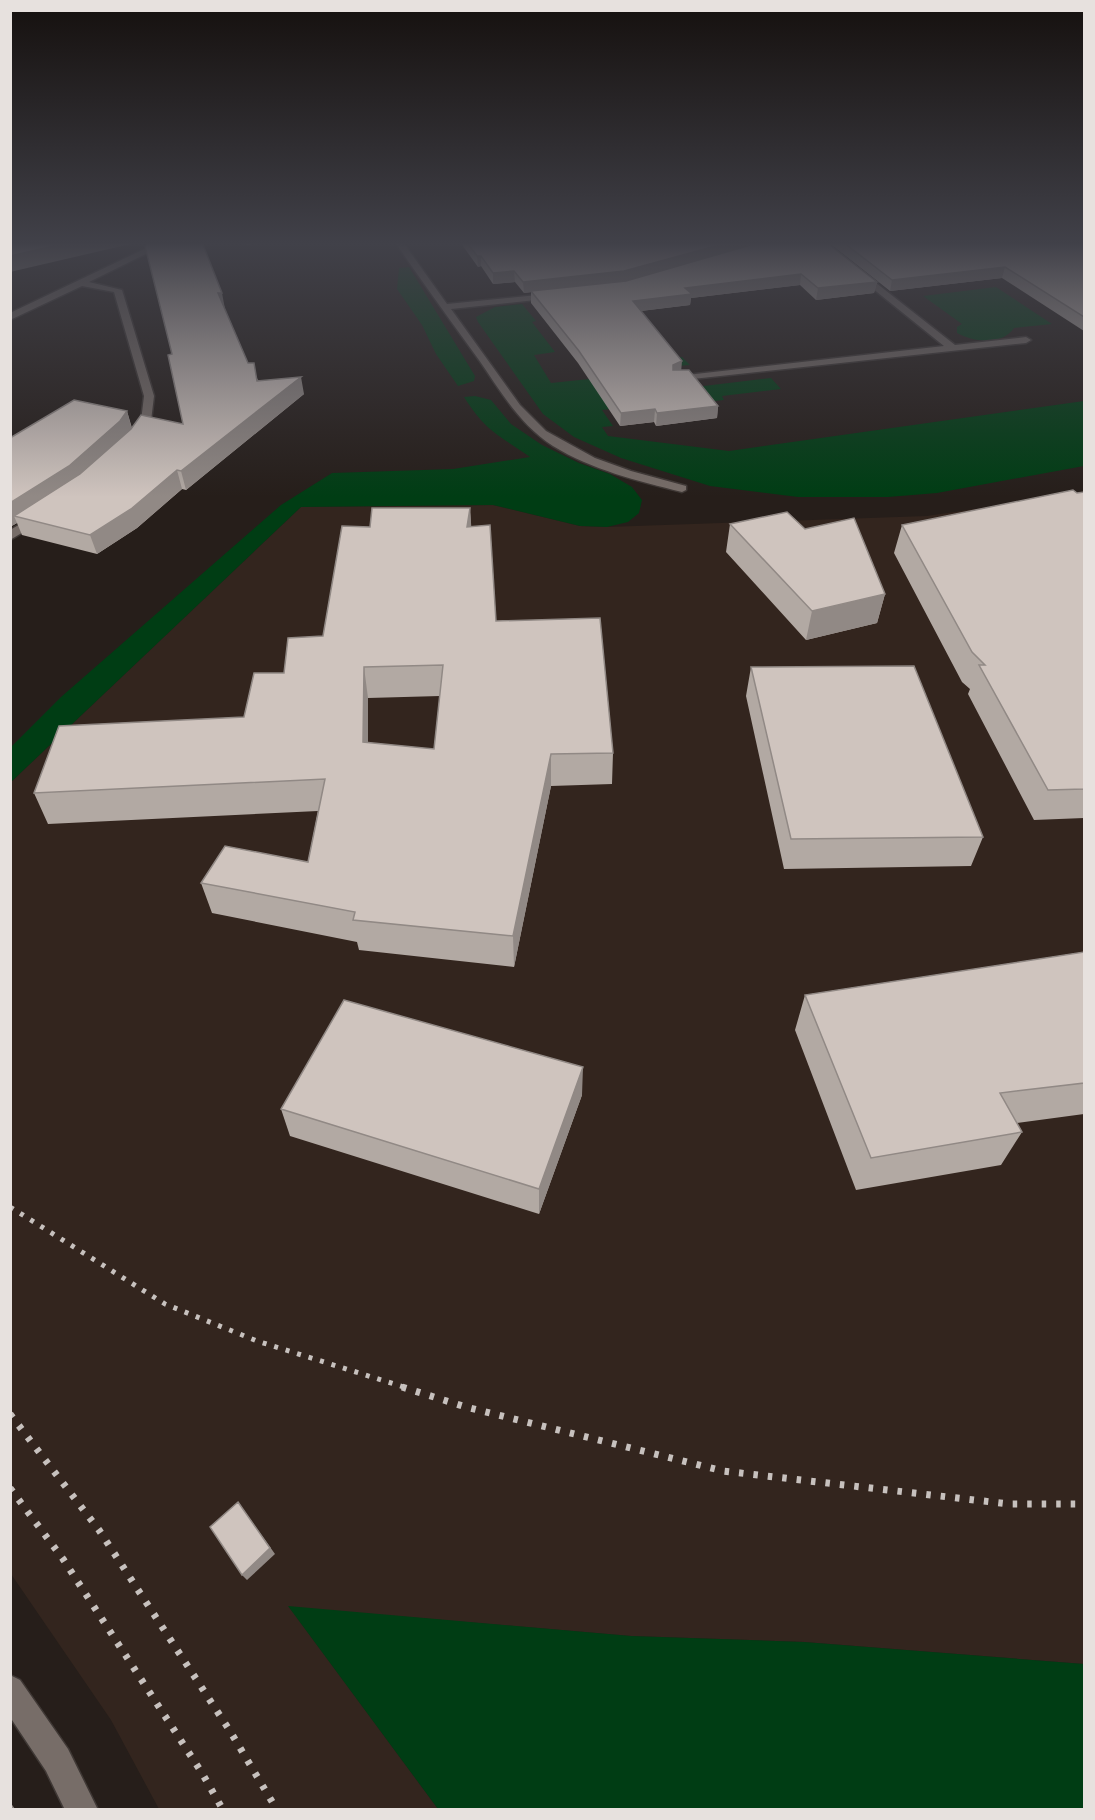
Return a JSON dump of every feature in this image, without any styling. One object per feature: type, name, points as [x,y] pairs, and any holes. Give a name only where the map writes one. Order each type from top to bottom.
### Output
[{"type":"street","points":[[129,327],[149,396],[146,421],[131,443]]},
{"type":"street","points":[[457,327],[518,410],[541,432],[565,448],[609,467],[682,489]]},
{"type":"street","points":[[925,327],[951,348]]},
{"type":"street","points":[[678,380],[1026,340]]},
{"type":"street","points":[[10,536],[52,509]]},
{"type":"street","points":[[10,1690],[57,1760],[82,1809]]},
{"type":"shaded area","points":[[1084,493],[1084,1664],[804,1642],[631,1636],[289,1607],[438,1809],[159,1809],[111,1720],[11,1574],[11,782],[301,507],[493,505],[580,526],[607,527],[927,516]]},
{"type":"green space","points":[[423,327],[445,327],[475,376],[474,381],[458,386],[436,354]]},
{"type":"green space","points":[[481,327],[536,327],[555,352],[534,355],[551,383],[618,376],[642,361],[682,357],[690,365],[642,369],[662,391],[771,378],[781,389],[722,396],[724,400],[602,410],[613,426],[602,427],[608,436],[729,451],[1084,401],[1084,466],[937,493],[888,497],[798,497],[710,486],[621,458],[574,437],[543,414]]},
{"type":"green space","points":[[957,327],[1024,327],[1014,328],[1002,338],[987,341],[971,339],[957,333]]},
{"type":"green space","points":[[475,396],[491,400],[511,424],[542,445],[579,463],[610,474],[632,487],[642,500],[639,513],[628,522],[607,527],[580,526],[493,505],[301,507],[11,782],[11,747],[61,697],[281,505],[332,473],[453,469],[530,457],[486,426],[464,397]]},
{"type":"green space","points":[[288,1606],[631,1636],[804,1642],[1084,1664],[1084,1809],[438,1809]]},
{"type":"building","points":[[165,327],[233,327],[248,363],[254,363],[257,381],[301,377],[181,471],[177,470],[131,509],[90,535],[14,516],[80,474],[131,429],[141,415],[183,424],[168,355],[172,354]]},
{"type":"building","points":[[560,327],[654,327],[682,361],[673,365],[673,370],[689,370],[718,406],[657,413],[655,409],[621,413]]},
{"type":"building","points":[[74,400],[127,411],[120,421],[69,466],[10,503],[10,438]]},
{"type":"building","points":[[1073,490],[1077,493],[1084,492],[1084,789],[1048,790],[979,665],[985,665],[972,652],[902,525]]},
{"type":"building","points":[[372,508],[470,508],[467,527],[490,525],[496,621],[600,618],[613,753],[551,754],[513,936],[353,920],[355,912],[201,883],[225,846],[308,862],[325,779],[34,793],[59,726],[244,717],[254,673],[284,673],[288,638],[323,636],[342,526],[370,527]],"holes":[[[443,665],[434,749],[363,742],[364,667]]]},
{"type":"building","points":[[787,512],[805,529],[854,518],[885,594],[812,611],[730,524]]},
{"type":"building","points":[[914,666],[983,837],[791,839],[751,667]]},
{"type":"building","points":[[1084,952],[1084,1083],[1000,1093],[1022,1132],[871,1158],[805,995]]},
{"type":"building","points":[[344,1000],[583,1067],[539,1189],[281,1109]]},
{"type":"building","points":[[238,1502],[270,1548],[242,1575],[210,1527]]},
{"type":"railway","points":[[10,1207],[165,1304],[257,1341],[407,1388]]},
{"type":"railway","points":[[402,1387],[466,1407],[723,1471],[1009,1504],[1084,1504]]},
{"type":"railway","points":[[10,1414],[99,1530],[230,1731],[277,1810]]},
{"type":"railway","points":[[10,1488],[63,1559],[202,1773],[223,1810]]}]
